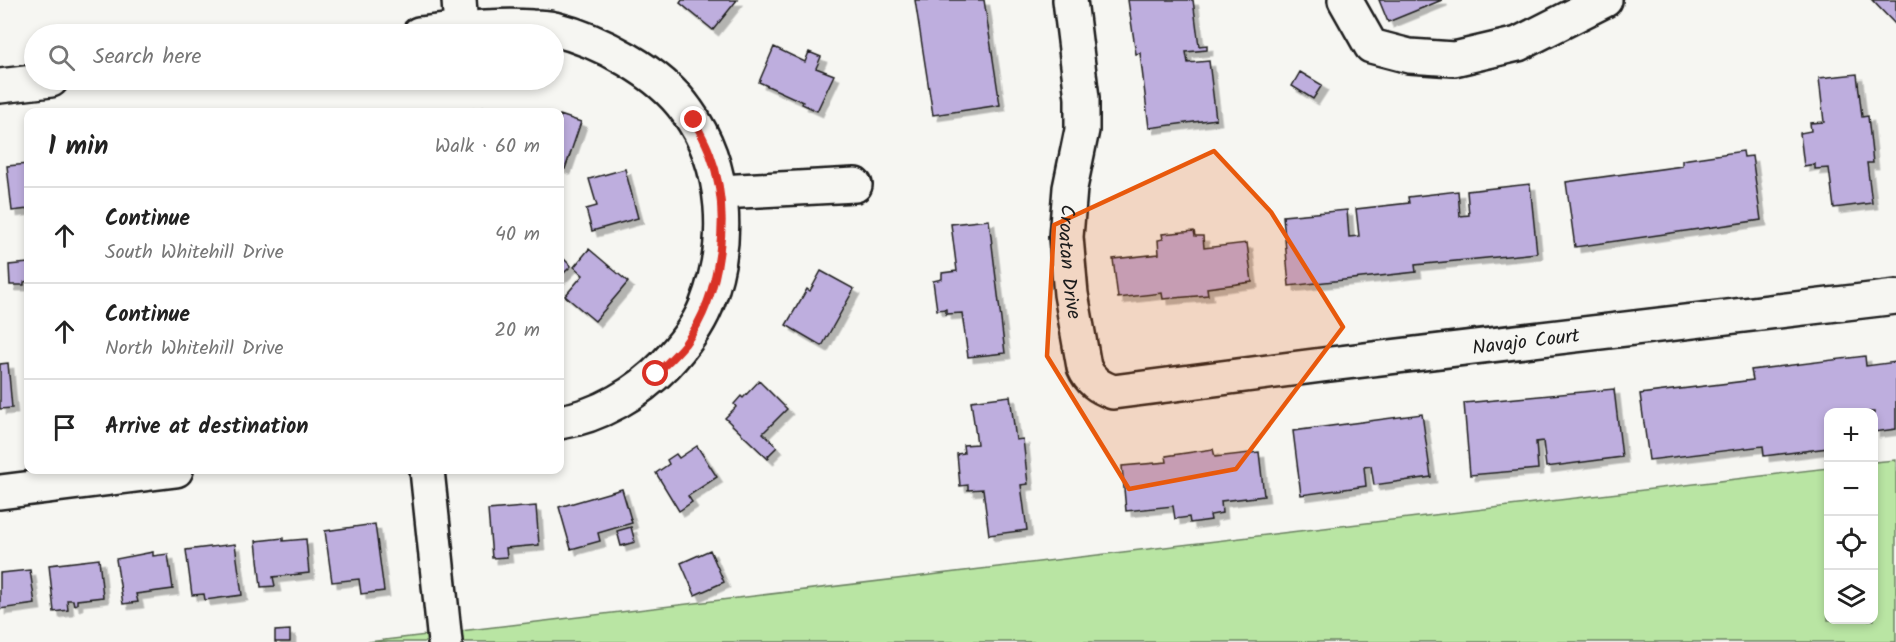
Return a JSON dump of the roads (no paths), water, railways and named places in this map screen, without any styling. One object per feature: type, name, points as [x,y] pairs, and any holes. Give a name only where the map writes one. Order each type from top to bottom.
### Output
[{"type":"street","name":"Croatan Drive","points":[[1070,0],[1082,98],[1082,130],[1070,188],[1066,237],[1071,294],[1084,367],[1088,376],[1099,387],[1113,392],[1156,387]]},
{"type":"street","points":[[1345,0],[1371,46],[1409,57],[1454,59],[1518,44],[1605,0]]},
{"type":"street","points":[[441,24],[460,15],[501,24]]},
{"type":"street","points":[[564,32],[584,38],[622,56],[656,79],[685,108],[694,120],[710,155],[720,192],[722,229],[716,274],[706,307],[685,343],[656,374],[633,392],[600,411],[564,421]]},
{"type":"street","points":[[0,86],[24,83]]},
{"type":"street","points":[[720,192],[855,185]]},
{"type":"street","name":"Navajo Court","points":[[1156,387],[1896,297]]},
{"type":"street","points":[[0,492],[144,474]]},
{"type":"street","points":[[427,474],[445,642]]}]
